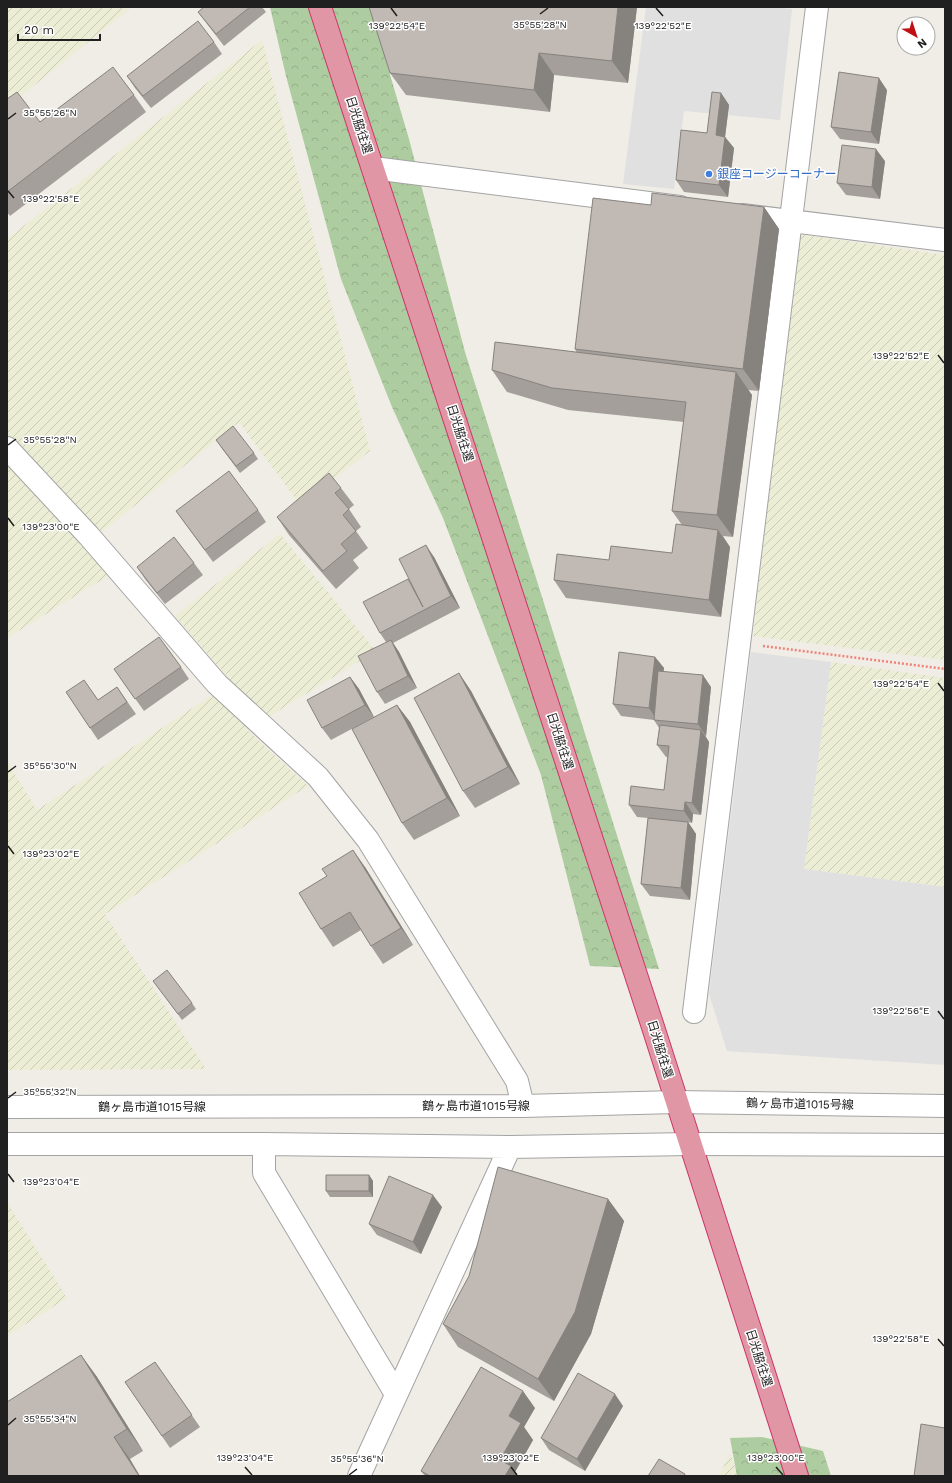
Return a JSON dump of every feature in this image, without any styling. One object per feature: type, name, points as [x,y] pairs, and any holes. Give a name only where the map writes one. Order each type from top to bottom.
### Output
[{"type":"highway","name":"日光脇往還","points":[[320,7],[653,1026],[676,1102],[797,1476]]},
{"type":"street","points":[[694,1012],[817,7]]},
{"type":"street","points":[[373,168],[945,240]]},
{"type":"street","points":[[7,448],[89,536],[217,684],[318,777],[368,840],[518,1081],[523,1106]]},
{"type":"street","name":"鶴ヶ島市道1015号線","points":[[7,1107],[523,1106],[676,1102],[945,1106]]},
{"type":"street","points":[[7,1144],[510,1146],[690,1144],[945,1145]]},
{"type":"street","points":[[264,1144],[264,1173],[396,1394]]},
{"type":"street","points":[[359,1476],[510,1146]]},
{"type":"path","points":[[739,643],[945,669]]},
{"type":"green space","points":[[7,7],[132,7],[7,107]]},
{"type":"green space","points":[[270,7],[370,7],[409,139],[465,352],[659,969],[590,966],[541,775],[443,518],[392,407],[341,279],[286,76]]},
{"type":"green space","points":[[262,40],[370,451],[300,505],[239,422],[83,547],[108,576],[7,638],[7,239]]},
{"type":"green space","points":[[797,234],[945,255],[945,660],[753,636]]},
{"type":"green space","points":[[280,534],[376,651],[247,730],[308,786],[105,914],[206,1069],[7,1070],[7,761],[37,810],[232,682],[175,616]]},
{"type":"green space","points":[[831,662],[945,678],[945,887],[804,869]]},
{"type":"green space","points":[[7,1202],[67,1298],[7,1336]]},
{"type":"green space","points":[[762,1437],[823,1451],[831,1476],[737,1476],[730,1438]]},
{"type":"green space","points":[[730,1453],[738,1476],[719,1476]]},
{"type":"shaded area","points":[[646,7],[775,7],[792,9],[780,120],[684,111],[674,189],[623,184]]},
{"type":"shaded area","points":[[751,652],[831,662],[804,869],[945,887],[945,1065],[727,1051],[709,994]]},
{"type":"building","points":[[204,7],[250,7],[216,34],[198,12]]},
{"type":"building","points":[[369,7],[618,7],[612,61],[539,53],[534,90],[390,73]]},
{"type":"building","points":[[198,21],[214,42],[143,96],[127,76]]},
{"type":"building","points":[[113,67],[134,95],[7,192],[7,99],[17,92],[40,122]]},
{"type":"building","points":[[839,72],[879,78],[871,132],[831,127]]},
{"type":"building","points":[[712,92],[721,93],[716,135],[725,137],[719,185],[676,180],[681,130],[707,133]]},
{"type":"building","points":[[842,145],[876,149],[872,187],[837,183]]},
{"type":"building","points":[[652,193],[764,207],[743,369],[575,349],[593,198],[651,205]]},
{"type":"building","points":[[495,342],[736,372],[717,515],[672,511],[686,402],[552,388],[492,370]]},
{"type":"building","points":[[233,426],[254,453],[236,466],[216,440]]},
{"type":"building","points":[[229,471],[258,510],[205,550],[176,511]]},
{"type":"building","points":[[329,473],[341,488],[335,493],[349,509],[343,515],[356,531],[341,544],[347,551],[323,571],[277,517]]},
{"type":"building","points":[[676,524],[718,530],[709,600],[554,580],[557,554],[609,560],[611,546],[672,553]]},
{"type":"building","points":[[174,537],[194,563],[157,593],[137,567]]},
{"type":"building","points":[[426,545],[451,596],[380,633],[363,602],[408,579],[423,607],[399,559]]},
{"type":"building","points":[[159,637],[181,667],[135,699],[114,669]]},
{"type":"building","points":[[391,640],[408,676],[377,692],[358,656]]},
{"type":"building","points":[[619,652],[655,657],[649,708],[613,704]]},
{"type":"building","points":[[658,671],[703,675],[698,724],[654,720]]},
{"type":"building","points":[[459,673],[508,767],[463,791],[414,698]]},
{"type":"building","points":[[350,677],[365,705],[322,728],[307,700]]},
{"type":"building","points":[[84,680],[98,700],[117,687],[127,702],[90,728],[66,692]]},
{"type":"building","points":[[397,705],[447,798],[402,823],[352,729]]},
{"type":"building","points":[[660,725],[701,730],[692,803],[685,802],[684,811],[629,805],[631,786],[664,790],[669,746],[657,745]]},
{"type":"building","points":[[648,818],[688,822],[681,888],[641,884]]},
{"type":"building","points":[[353,850],[401,928],[371,946],[350,912],[321,929],[299,893],[327,876],[322,869]]},
{"type":"building","points":[[167,970],[192,1003],[178,1014],[153,981]]},
{"type":"building","points":[[498,1167],[608,1199],[575,1312],[538,1379],[443,1324],[469,1276]]},
{"type":"building","points":[[326,1175],[369,1175],[369,1191],[326,1191]]},
{"type":"building","points":[[389,1176],[433,1195],[413,1242],[369,1224]]},
{"type":"building","points":[[81,1355],[127,1429],[114,1437],[139,1476],[7,1476],[7,1402]]},
{"type":"building","points":[[155,1362],[192,1415],[162,1436],[125,1382]]},
{"type":"building","points":[[481,1367],[523,1391],[509,1416],[521,1423],[500,1460],[511,1466],[505,1476],[430,1476],[421,1471]]},
{"type":"building","points":[[578,1373],[615,1394],[577,1459],[541,1438]]},
{"type":"building","points":[[921,1424],[945,1428],[945,1476],[914,1476]]},
{"type":"building","points":[[659,1459],[685,1474],[684,1476],[648,1476]]},
{"type":"place","name":"銀座コージーコーナー","points":[[709,174]]}]
